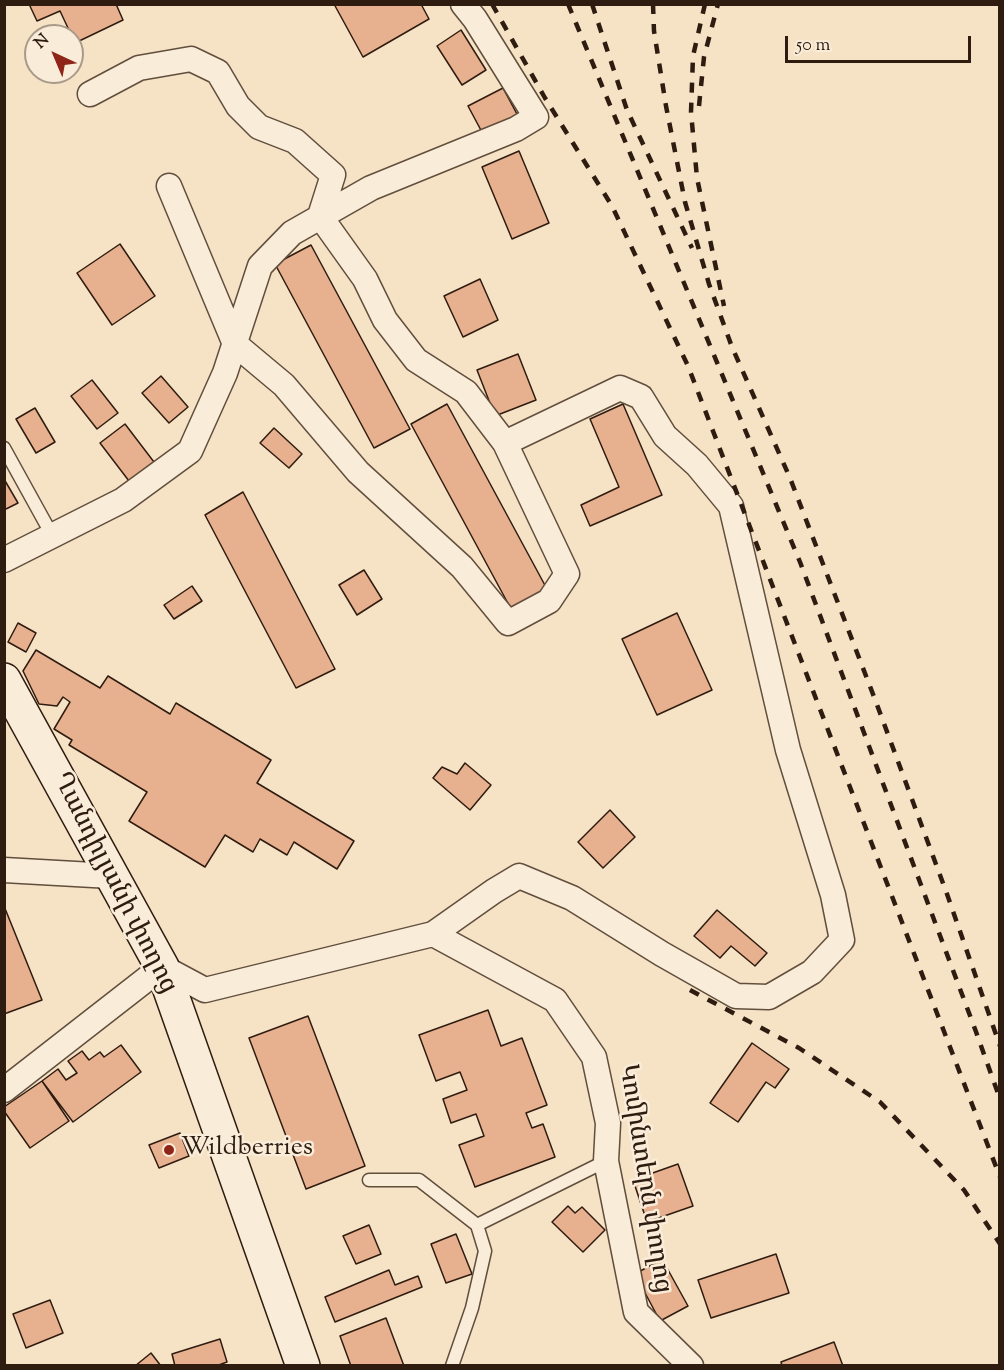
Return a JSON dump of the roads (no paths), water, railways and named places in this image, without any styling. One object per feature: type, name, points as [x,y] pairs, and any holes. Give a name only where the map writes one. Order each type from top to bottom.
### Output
[{"type":"main road","name":"Ղանդիլյանի փողոց","points":[[4,680],[162,967],[303,1365]]},
{"type":"street","points":[[4,560],[123,500],[190,451],[225,373],[260,266],[292,233],[371,188],[516,129],[536,117],[475,19],[463,4]]},
{"type":"street","points":[[90,94],[139,68],[170,62],[191,59],[218,72],[238,106],[259,127],[295,141],[333,175],[320,216]]},
{"type":"street","points":[[169,186],[235,344],[284,385],[358,472],[462,567],[508,623],[549,602],[567,574],[505,443],[466,392],[416,360],[386,320],[365,279],[320,216]]},
{"type":"street","points":[[4,1090],[162,967],[205,990],[434,934],[519,876],[572,898],[662,954],[736,996],[769,997],[812,972],[842,940],[833,895],[788,750],[731,506],[697,465],[664,436],[641,397],[620,388],[505,443]]},
{"type":"street","points":[[4,870],[111,876]]},
{"type":"street","name":"Կոմինտերն փողոց","points":[[434,934],[555,1000],[594,1057],[608,1123],[606,1161],[636,1312],[691,1365]]},
{"type":"lane","points":[[4,448],[52,535]]},
{"type":"lane","points":[[477,1225],[606,1161]]},
{"type":"lane","points":[[369,1180],[419,1180],[477,1225],[485,1251],[472,1308],[452,1365]]},
{"type":"railway","points":[[492,4],[545,98],[612,206],[688,366],[1000,1177]]},
{"type":"railway","points":[[568,4],[800,562],[1000,1099]]},
{"type":"railway","points":[[592,4],[627,110],[692,248]]},
{"type":"railway","points":[[653,4],[654,31],[666,106],[685,202],[709,284],[732,347],[790,478],[876,702],[1000,1046]]},
{"type":"railway","points":[[705,4],[693,56],[691,112],[697,178],[724,306]]},
{"type":"railway","points":[[699,106],[704,57],[718,4]]},
{"type":"railway","points":[[690,990],[799,1048],[880,1102],[964,1190],[1000,1244]]},
{"type":"place","name":"Wildberries","points":[[169,1150]]}]
